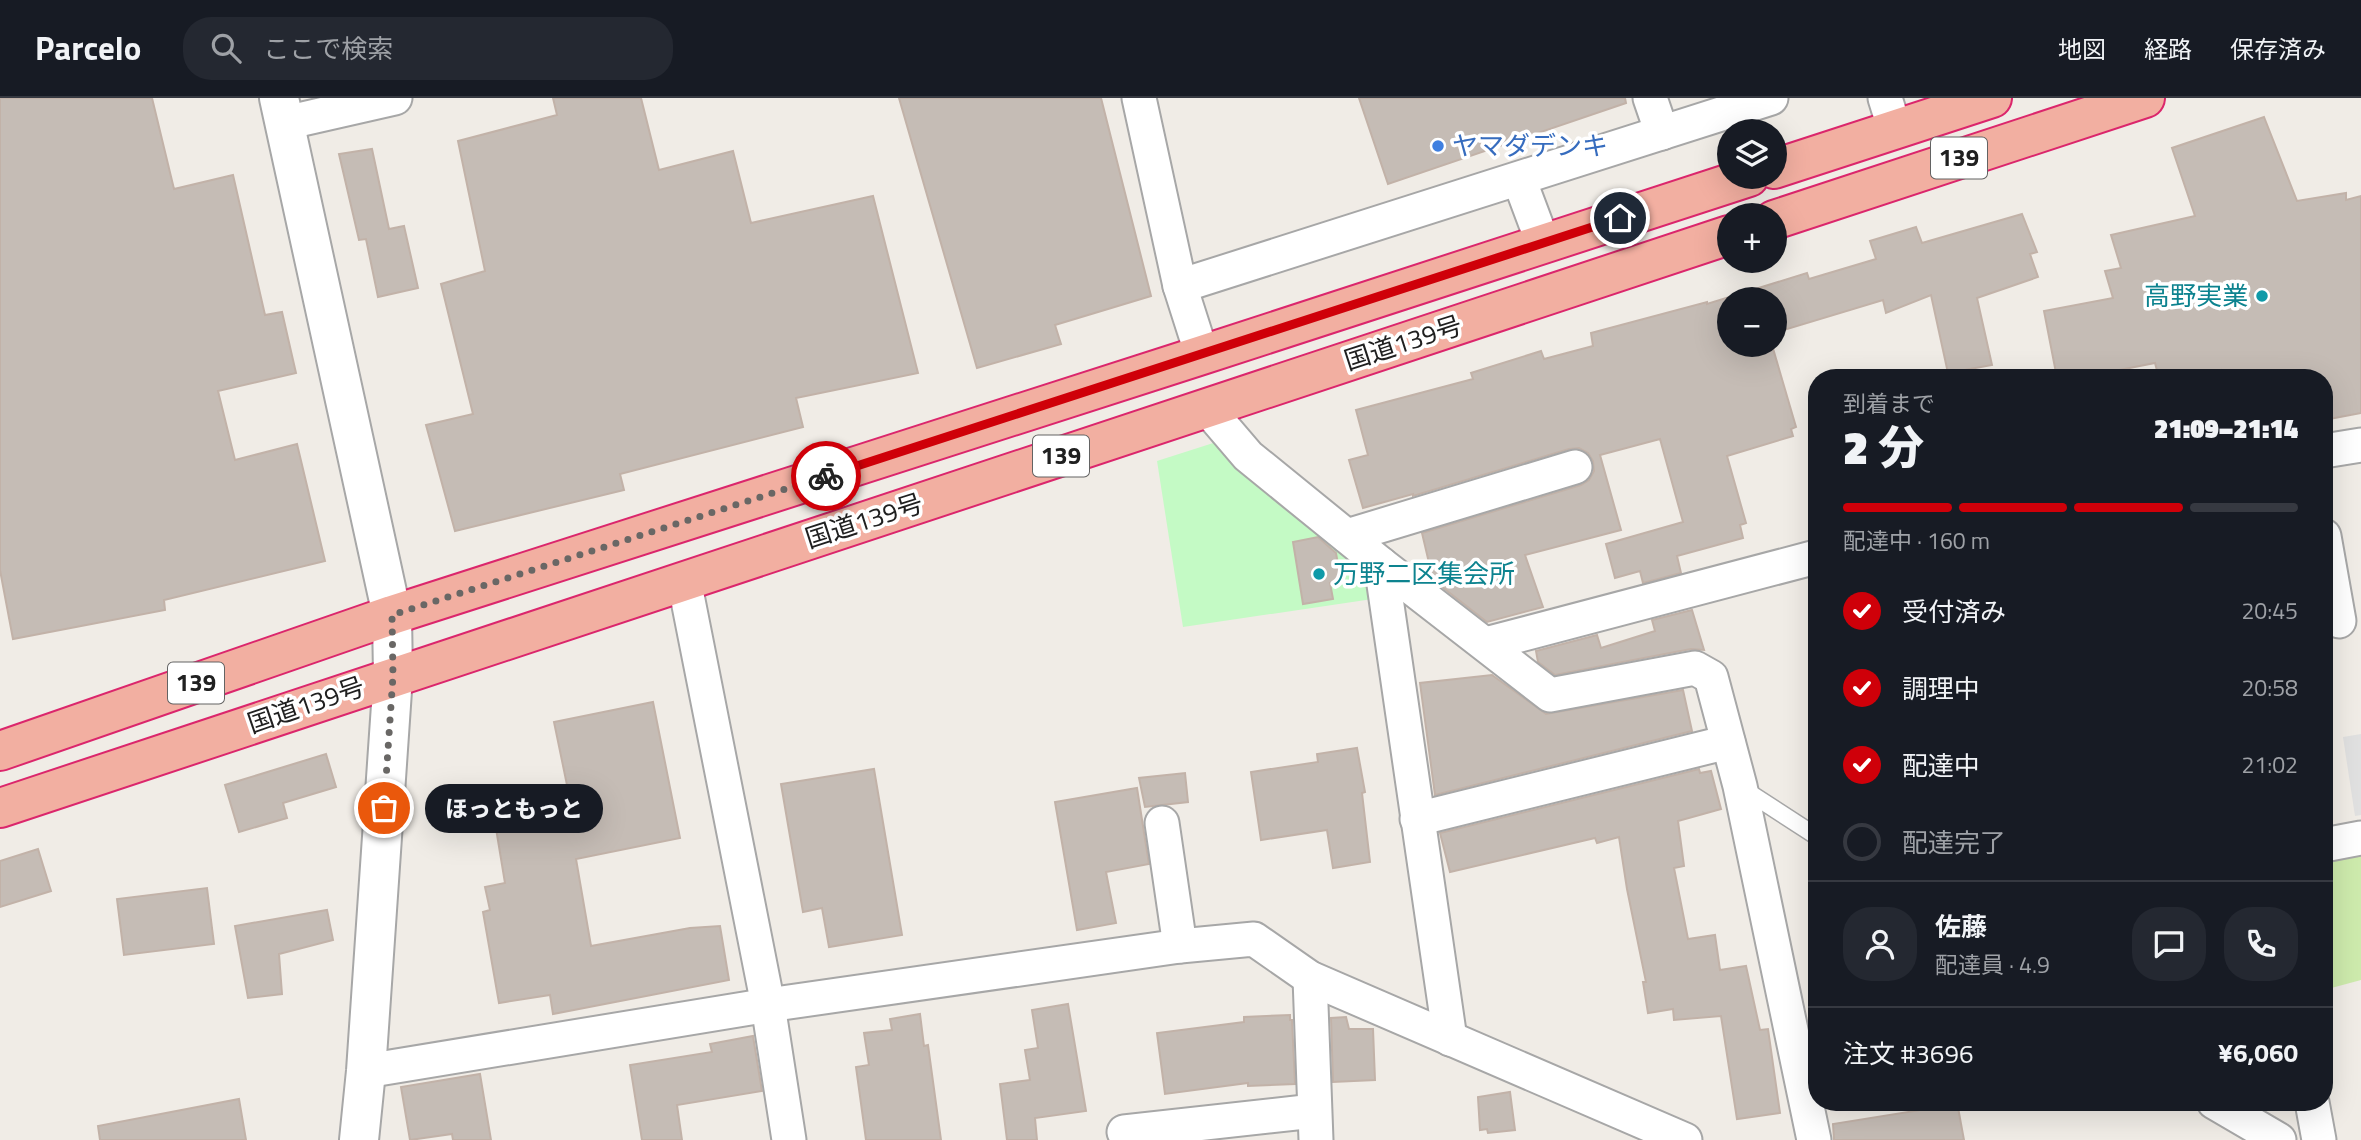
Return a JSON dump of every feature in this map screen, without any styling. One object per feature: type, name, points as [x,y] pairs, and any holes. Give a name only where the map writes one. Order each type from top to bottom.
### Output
[{"type":"highway","name":"139","points":[[1787,163],[1890,114],[1992,98]]},
{"type":"highway","name":"139","points":[[1787,216],[2145,98]]},
{"type":"highway","name":"国道139号","points":[[0,751],[392,615],[1717,187]]},
{"type":"highway","name":"国道139号","points":[[0,808],[1717,239]]},
{"type":"street","points":[[359,1140],[393,676],[392,615],[282,111],[395,98]]},
{"type":"street","points":[[1139,98],[1180,286],[1202,355]]},
{"type":"street","points":[[1650,98],[1662,133]]},
{"type":"street","points":[[1180,286],[1771,98]]},
{"type":"street","points":[[1519,179],[1543,243]]},
{"type":"street","points":[[1207,408],[1248,456],[1381,564],[1550,695],[1695,668],[1711,677],[1740,786],[1814,1140]]},
{"type":"street","points":[[2333,449],[2361,444]]},
{"type":"street","points":[[1348,537],[1576,467]]},
{"type":"street","points":[[1486,644],[1808,559]]},
{"type":"street","points":[[1381,564],[1450,1039]]},
{"type":"street","points":[[684,580],[768,1005],[789,1140]]},
{"type":"street","points":[[2333,587],[2339,621]]},
{"type":"street","points":[[1417,819],[1728,742]]},
{"type":"street","points":[[1162,823],[1180,946]]},
{"type":"street","points":[[2333,843],[2361,838]]},
{"type":"street","points":[[366,1071],[768,1005],[1180,946],[1254,939],[1310,978],[1685,1140]]},
{"type":"street","points":[[1124,1132],[1315,1126],[1310,978]]},
{"type":"street","points":[[2229,1111],[2279,1140]]},
{"type":"street","points":[[2314,1111],[2319,1140]]},
{"type":"lane","points":[[1740,786],[1808,831]]},
{"type":"green space","points":[[1232,437],[1381,564],[1386,597],[1183,627],[1157,461]]},
{"type":"green space","points":[[2361,845],[2361,980],[2333,988],[2333,850]]},
{"type":"shaded area","points":[[2361,734],[2361,815],[2355,816],[2343,737]]},
{"type":"building","points":[[0,98],[152,98],[174,189],[233,175],[265,315],[282,312],[296,373],[218,391],[235,460],[297,444],[325,561],[164,600],[165,610],[13,639],[0,570]]},
{"type":"building","points":[[553,98],[641,98],[659,170],[733,151],[751,223],[873,196],[918,373],[796,398],[803,427],[620,474],[624,490],[455,531],[426,425],[473,414],[441,284],[485,271],[458,141],[557,115]]},
{"type":"building","points":[[899,98],[1101,98],[1151,296],[1055,325],[1061,344],[977,368]]},
{"type":"building","name":"ヤマダデンキ","points":[[1359,98],[1625,98],[1626,103],[1388,184]]},
{"type":"building","points":[[2264,117],[2297,201],[2346,193],[2346,200],[2361,196],[2361,413],[2333,418],[2333,369],[2157,369],[2155,363],[2125,369],[2055,369],[2044,311],[2113,298],[2105,271],[2121,268],[2111,235],[2195,216],[2172,148]]},
{"type":"building","points":[[372,149],[389,229],[404,226],[418,288],[378,297],[366,239],[359,240],[339,154]]},
{"type":"building","points":[[2022,214],[2037,252],[2030,254],[2038,277],[1977,298],[1992,365],[1947,369],[1931,295],[1886,313],[1883,300],[1787,329],[1787,287],[1762,287],[1807,273],[1809,279],[1876,259],[1870,241],[1916,227],[1922,243]]},
{"type":"building","points":[[1717,301],[1717,357],[1776,357],[1796,427],[1791,429],[1793,436],[1727,456],[1746,523],[1740,525],[1743,538],[1677,556],[1681,573],[1643,583],[1640,571],[1615,578],[1606,544],[1683,522],[1660,439],[1600,455],[1621,530],[1525,555],[1543,607],[1487,622],[1433,580],[1422,533],[1581,485],[1589,480],[1594,471],[1593,461],[1588,453],[1579,448],[1569,449],[1413,496],[1363,508],[1349,460],[1368,455],[1356,410],[1473,379],[1471,373],[1541,351],[1544,359],[1593,346],[1591,333]]},
{"type":"building","name":"万野二区集会所","points":[[1318,537],[1336,553],[1341,581],[1330,583],[1333,599],[1303,604],[1293,542]]},
{"type":"building","points":[[1692,610],[1704,650],[1691,649],[1555,675],[1538,662],[1536,651],[1597,635],[1601,648],[1655,631],[1652,620]]},
{"type":"building","points":[[1492,675],[1546,714],[1683,690],[1692,731],[1435,795],[1420,683]]},
{"type":"building","points":[[653,702],[680,838],[576,859],[591,946],[690,928],[720,926],[729,980],[553,1014],[550,995],[499,1003],[483,912],[490,910],[485,887],[505,883],[491,798],[567,785],[554,722]]},
{"type":"building","points":[[1357,748],[1365,792],[1362,793],[1370,862],[1333,868],[1327,830],[1261,840],[1251,772],[1318,762],[1317,754]]},
{"type":"building","points":[[326,754],[336,787],[283,803],[287,818],[239,832],[225,785]]},
{"type":"building","points":[[874,769],[902,935],[829,947],[822,908],[803,912],[781,784]]},
{"type":"building","points":[[1699,769],[1700,773],[1711,771],[1721,809],[1678,821],[1684,866],[1674,868],[1688,939],[1715,935],[1720,970],[1746,966],[1760,1030],[1768,1029],[1780,1113],[1737,1119],[1721,1016],[1674,1020],[1673,1009],[1648,1013],[1643,982],[1646,982],[1619,837],[1597,843],[1595,838],[1450,872],[1440,833]]},
{"type":"building","points":[[1185,773],[1188,802],[1145,807],[1139,778]]},
{"type":"building","points":[[1137,788],[1149,864],[1106,872],[1116,923],[1077,930],[1055,802]]},
{"type":"building","points":[[38,849],[51,891],[0,907],[0,861]]},
{"type":"building","points":[[207,888],[214,944],[124,955],[117,899]]},
{"type":"building","points":[[327,910],[333,940],[279,954],[282,994],[248,998],[235,926]]},
{"type":"building","points":[[1068,1004],[1086,1111],[1035,1118],[1037,1140],[1007,1140],[1000,1084],[1030,1080],[1025,1050],[1038,1048],[1032,1010]]},
{"type":"building","points":[[920,1014],[924,1046],[928,1045],[941,1140],[866,1140],[856,1067],[869,1065],[864,1033],[892,1030],[890,1019]]},
{"type":"building","points":[[1290,1015],[1295,1084],[1248,1086],[1248,1083],[1165,1094],[1157,1033],[1244,1022],[1244,1017]]},
{"type":"building","points":[[1346,1017],[1349,1029],[1373,1029],[1375,1080],[1333,1082],[1331,1018]]},
{"type":"building","points":[[753,1036],[762,1091],[677,1105],[682,1140],[642,1140],[630,1065],[712,1052],[710,1044]]},
{"type":"building","points":[[480,1074],[491,1140],[453,1140],[452,1134],[410,1140],[401,1087]]},
{"type":"building","points":[[1510,1092],[1515,1130],[1488,1133],[1487,1129],[1480,1130],[1478,1097]]},
{"type":"building","points":[[239,1099],[246,1140],[100,1140],[98,1126]]},
{"type":"building","points":[[1914,1111],[1959,1111],[1964,1140],[1834,1140],[1833,1124]]},
{"type":"way so far","points":[[384,808],[393,676],[392,615],[826,476]]},
{"type":"place","name":"ヤマダデンキ","points":[[1438,146]]},
{"type":"place","name":"高野実業","points":[[2262,296]]},
{"type":"place","name":"万野二区集会所","points":[[1319,574]]},
{"type":"place","name":"ほっともっと","points":[[384,808]]},
{"type":"route","points":[[826,476],[1620,218]]}]
